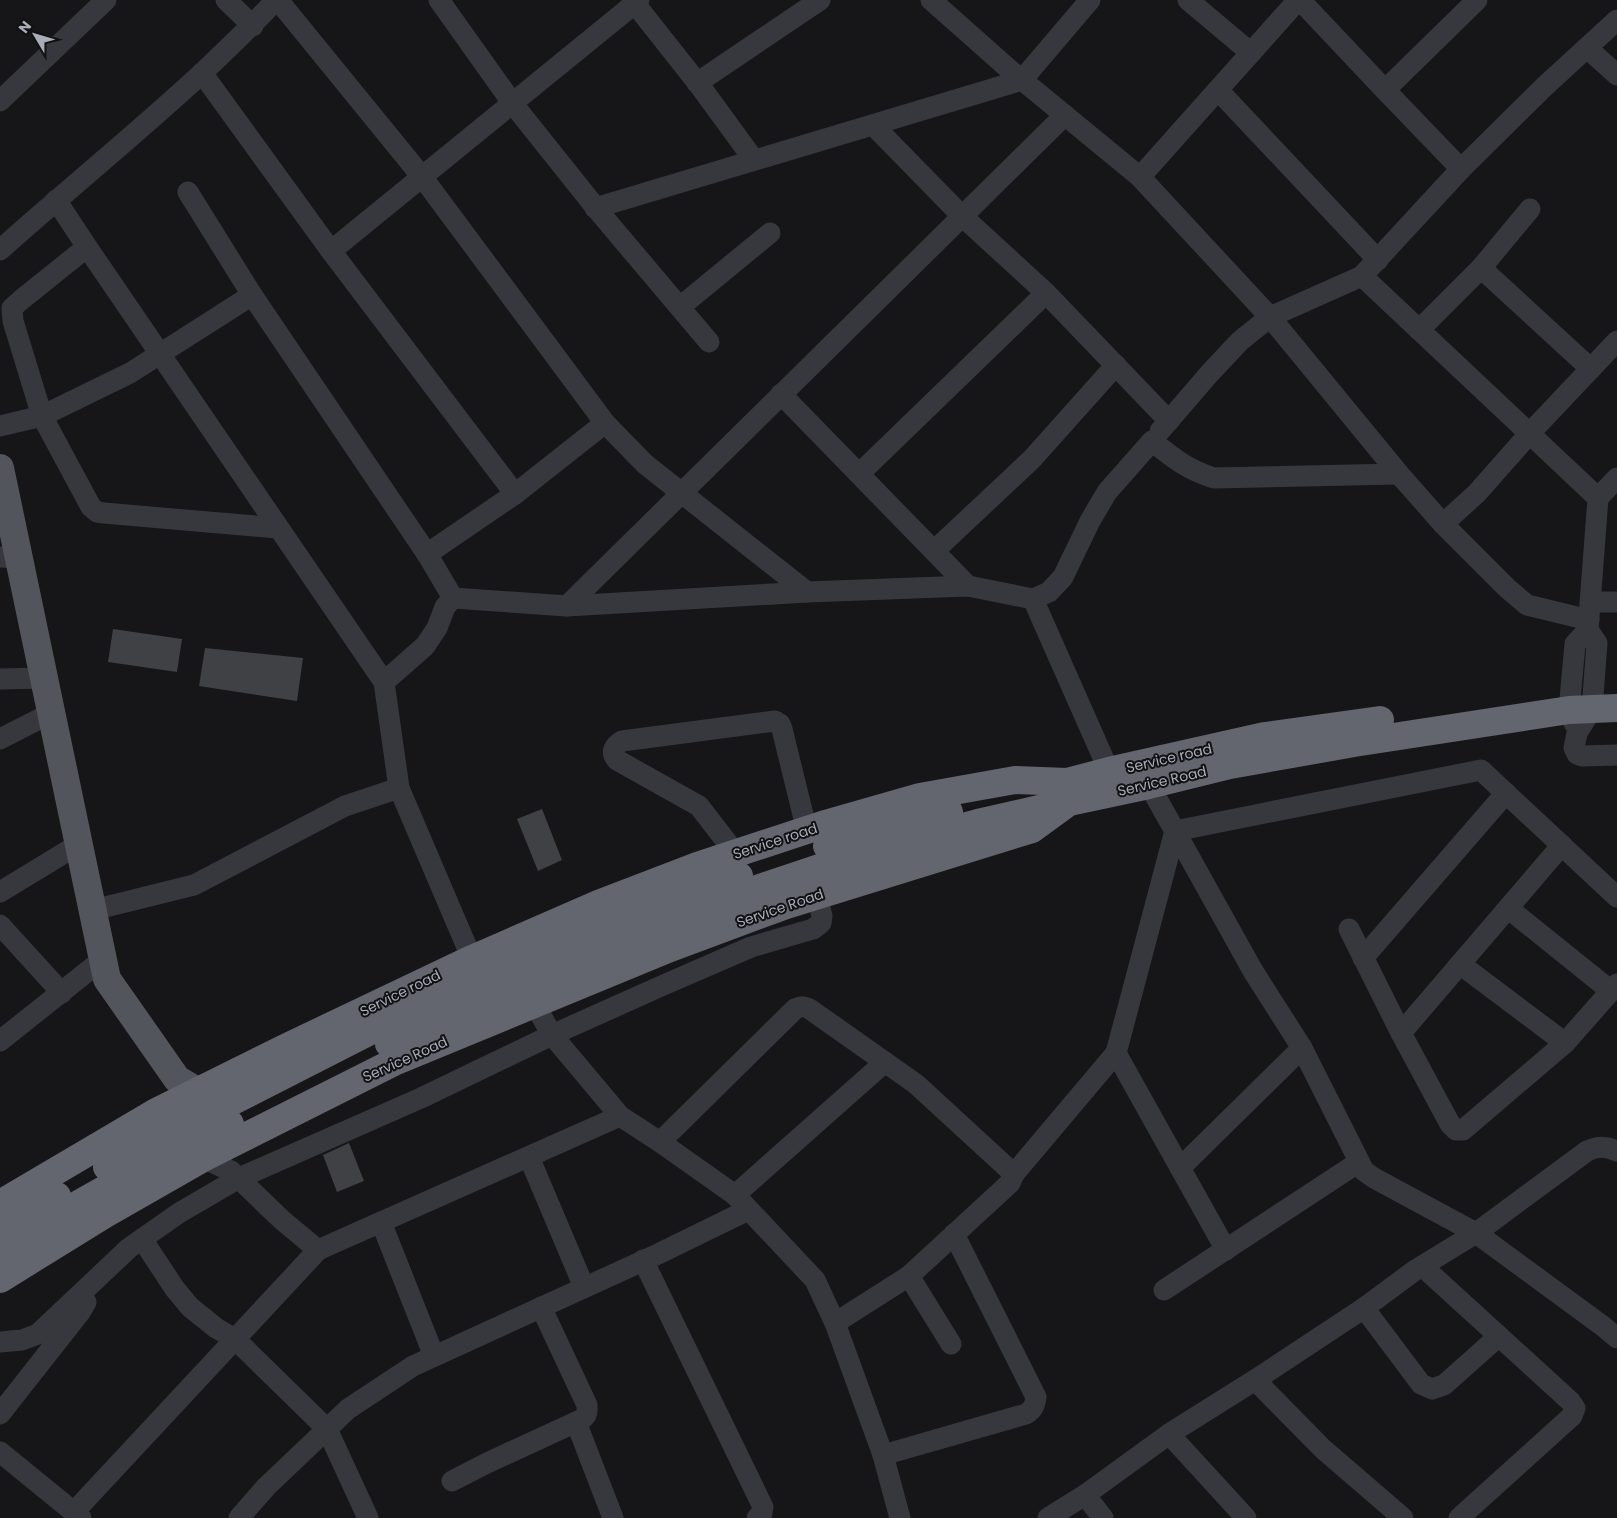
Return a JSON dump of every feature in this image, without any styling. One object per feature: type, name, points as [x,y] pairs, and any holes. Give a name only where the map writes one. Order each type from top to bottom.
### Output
[{"type":"highway","name":"Service road","points":[[0,1204],[156,1112],[184,1090],[598,904],[697,866],[806,830],[920,796],[1015,780],[1068,792],[1109,771],[1265,736],[1591,705]]},
{"type":"highway","name":"Service Road","points":[[0,1279],[105,1214],[208,1139],[670,948],[786,905],[1032,829],[1068,792],[1149,785],[1230,765],[1591,705]]},
{"type":"highway","points":[[0,1254],[70,1209],[208,1139],[374,1051],[500,993],[744,893],[855,856],[978,823],[1068,792]]},
{"type":"highway","points":[[0,1230],[208,1139]]},
{"type":"main road","points":[[0,468],[10,558],[44,678],[107,979],[184,1090],[208,1139]]},
{"type":"street","points":[[226,0],[253,26]]},
{"type":"street","points":[[0,250],[56,200],[154,118],[253,26],[277,0],[423,178],[605,423],[645,464],[807,592]]},
{"type":"street","points":[[439,0],[513,104],[596,208],[710,342]]},
{"type":"street","points":[[697,82],[820,0]]},
{"type":"street","points":[[931,0],[1022,80],[1140,177],[1270,317],[1399,474],[1443,524],[1507,588],[1527,605],[1590,617],[1617,602]]},
{"type":"street","points":[[596,208],[1022,80],[1090,0]]},
{"type":"street","points":[[1188,0],[1251,53]]},
{"type":"street","points":[[1140,177],[1299,0],[1461,169]]},
{"type":"street","points":[[1385,90],[1477,0]]},
{"type":"street","points":[[331,251],[513,104],[635,1],[754,160]]},
{"type":"street","points":[[0,102],[94,3]]},
{"type":"street","points":[[453,598],[567,606],[807,592],[968,586],[1033,599],[1049,592],[1063,577],[1090,521],[1107,492],[1208,374],[1240,340],[1270,317],[1362,276],[1461,169],[1545,86],[1617,20]]},
{"type":"street","points":[[1586,48],[1617,75]]},
{"type":"street","points":[[202,73],[331,251],[515,494]]},
{"type":"street","points":[[1218,90],[1378,260]]},
{"type":"street","points":[[567,606],[1064,115]]},
{"type":"street","points":[[873,125],[962,216],[1046,293],[1169,421]]},
{"type":"street","points":[[188,192],[252,295],[426,554],[453,598]]},
{"type":"street","points":[[56,200],[384,682],[399,788],[472,959]]},
{"type":"street","points":[[1419,330],[1481,268],[1530,209]]},
{"type":"street","points":[[680,307],[770,232]]},
{"type":"street","points":[[87,247],[12,308],[13,321],[42,416],[91,507],[97,512],[278,528]]},
{"type":"street","points":[[1481,268],[1590,369]]},
{"type":"street","points":[[1362,276],[1598,498]]},
{"type":"street","points":[[859,474],[1046,293]]},
{"type":"street","points":[[0,426],[42,416],[130,372],[252,295]]},
{"type":"street","points":[[1443,524],[1477,493],[1617,341]]},
{"type":"street","points":[[934,552],[1032,459],[1116,365]]},
{"type":"street","points":[[781,394],[968,586]]},
{"type":"street","points":[[426,554],[515,494],[605,423]]},
{"type":"street","points":[[1152,441],[1180,463],[1197,473],[1214,478],[1399,474]]},
{"type":"street","points":[[1617,478],[1598,498],[1590,617],[1575,644],[1591,705],[1574,748],[1577,754],[1582,756],[1617,755]]},
{"type":"street","points":[[384,682],[425,646],[436,628],[445,607],[453,598]]},
{"type":"street","points":[[1033,599],[1109,771]]},
{"type":"street","points":[[0,679],[44,678]]},
{"type":"street","points":[[0,739],[51,713]]},
{"type":"street","points":[[736,854],[699,806],[617,760],[613,751],[616,745],[622,741],[775,721],[780,724],[782,729],[806,830]]},
{"type":"street","points":[[1174,831],[1481,770],[1617,897]]},
{"type":"street","points":[[1149,785],[1253,971],[1302,1048],[1364,1171],[1476,1233],[1617,1338]]},
{"type":"street","points":[[93,910],[194,885],[345,806],[399,788]]},
{"type":"street","points":[[1363,958],[1506,793]]},
{"type":"street","points":[[835,1323],[909,1276],[1010,1183],[1014,1174],[1116,1053],[1174,831]]},
{"type":"street","points":[[0,892],[79,844]]},
{"type":"street","points":[[1401,1033],[1562,845]]},
{"type":"street","points":[[0,1342],[22,1340],[38,1334],[129,1248],[179,1213],[239,1178],[421,1098],[552,1035],[751,947],[813,929],[821,923],[822,916],[817,896]]},
{"type":"street","points":[[1349,929],[1401,1033],[1450,1124],[1456,1130],[1463,1130],[1565,1043],[1614,988],[1509,909]]},
{"type":"street","points":[[0,925],[62,992]]},
{"type":"street","points":[[0,1042],[103,959]]},
{"type":"street","points":[[1460,964],[1565,1043]]},
{"type":"street","points":[[534,1003],[552,1035],[620,1116],[660,1142],[742,1203],[815,1280],[835,1323],[883,1455],[900,1518]]},
{"type":"street","points":[[660,1142],[795,1009],[801,1006],[807,1007],[916,1084],[1014,1174]]},
{"type":"street","points":[[1180,1168],[1302,1048]]},
{"type":"street","points":[[1116,1053],[1226,1250]]},
{"type":"street","points":[[239,1518],[266,1487],[348,1409],[413,1366],[643,1260],[742,1203],[885,1062]]},
{"type":"street","points":[[0,1452],[77,1515],[318,1250],[620,1116]]},
{"type":"street","points":[[208,1139],[231,1171],[282,1220],[318,1250]]},
{"type":"street","points":[[1048,1518],[1169,1434],[1364,1308],[1422,1266],[1476,1233],[1587,1151],[1596,1146],[1604,1146],[1617,1151]]},
{"type":"street","points":[[529,1156],[584,1287]]},
{"type":"street","points":[[1164,1290],[1359,1162]]},
{"type":"street","points":[[381,1222],[434,1356]]},
{"type":"street","points":[[883,1455],[1026,1414],[1035,1405],[1036,1397],[954,1234]]},
{"type":"street","points":[[142,1239],[190,1307],[216,1328],[236,1339],[327,1429],[368,1518]]},
{"type":"street","points":[[643,1260],[763,1507],[758,1518]]},
{"type":"street","points":[[1422,1266],[1575,1408],[1572,1416],[1470,1515]]},
{"type":"street","points":[[909,1276],[951,1344]]},
{"type":"street","points":[[0,1414],[81,1310],[98,1279]]},
{"type":"street","points":[[452,1481],[585,1418],[588,1413],[587,1405],[541,1307]]},
{"type":"street","points":[[1364,1308],[1421,1384],[1432,1390],[1444,1385],[1499,1336]]},
{"type":"street","points":[[1255,1380],[1323,1449],[1403,1518]]},
{"type":"street","points":[[576,1422],[613,1518]]},
{"type":"street","points":[[1169,1434],[1246,1518]]},
{"type":"street","points":[[1085,1494],[1103,1518]]},
{"type":"building","points":[[113,629],[182,639],[177,672],[108,662]]},
{"type":"building","points":[[205,648],[303,658],[297,701],[199,686]]},
{"type":"building","points":[[542,809],[562,860],[538,871],[517,819]]},
{"type":"building","points":[[349,1143],[364,1181],[337,1192],[323,1155]]}]
